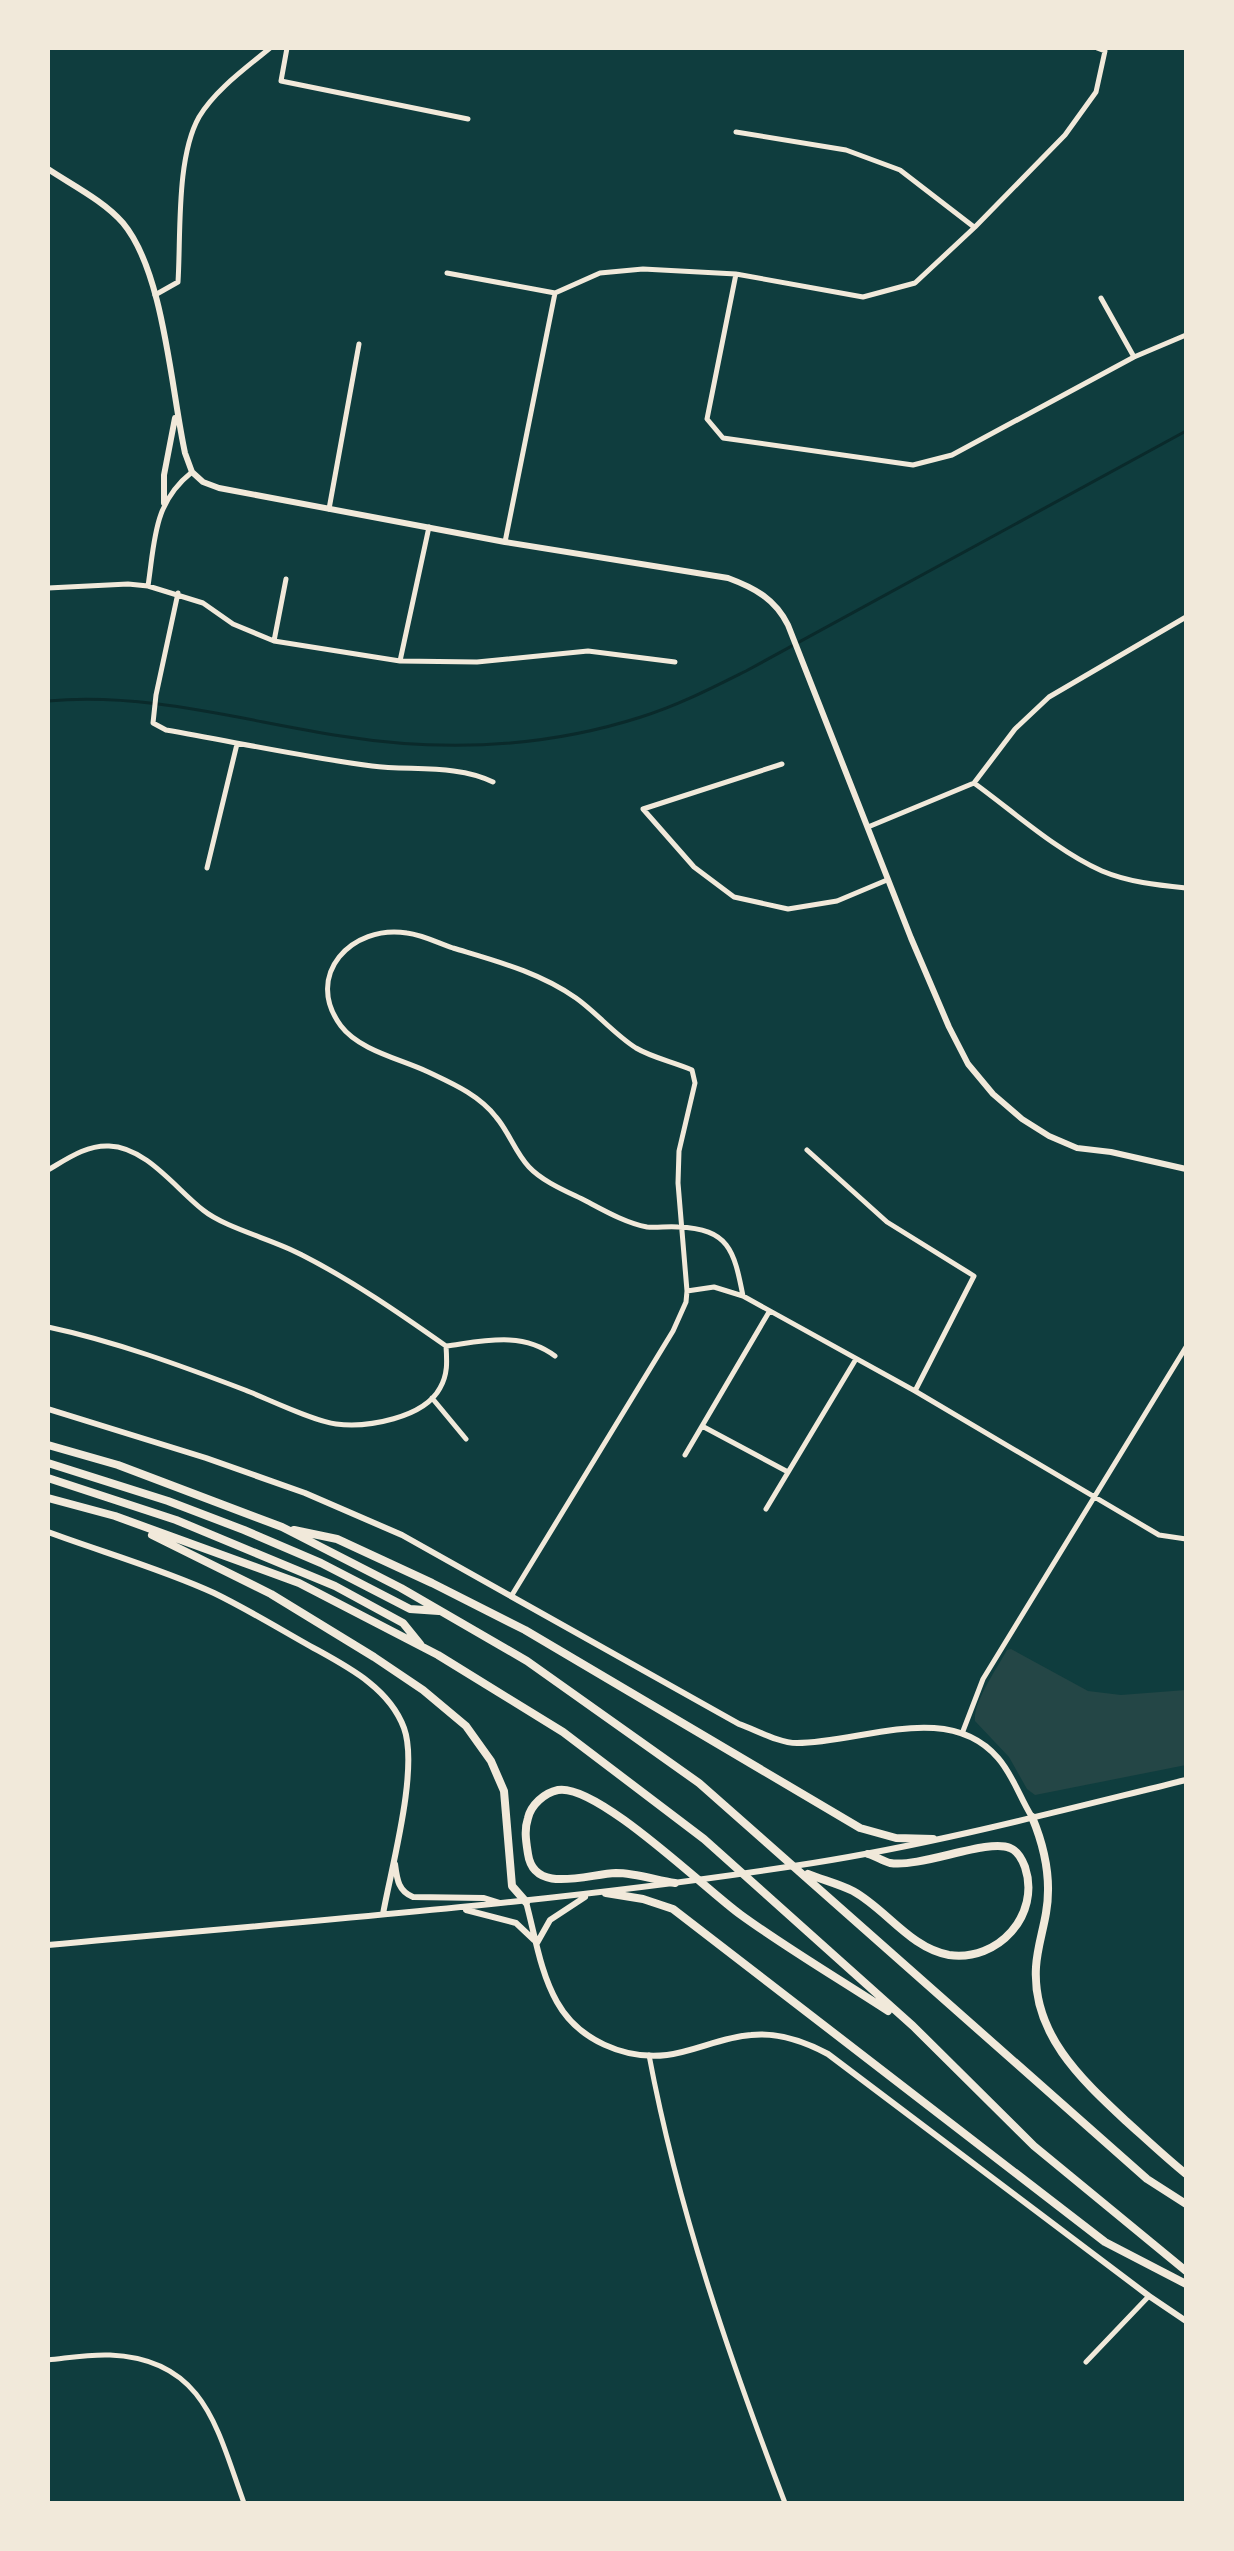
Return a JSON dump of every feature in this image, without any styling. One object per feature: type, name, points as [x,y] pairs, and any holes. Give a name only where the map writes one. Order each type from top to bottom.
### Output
[{"type":"highway","points":[[48,1445],[118,1465],[282,1527],[443,1611],[527,1661],[699,1783],[1147,2179],[1186,2204]]},
{"type":"highway","points":[[48,1463],[168,1501],[244,1530],[321,1563],[410,1609],[443,1611]]},
{"type":"highway","points":[[48,1478],[176,1520],[335,1586],[403,1623],[423,1648]]},
{"type":"highway","points":[[48,1498],[115,1516],[299,1583],[423,1648],[563,1732],[704,1839],[913,2026],[1034,2146],[1186,2271]]},
{"type":"highway","points":[[115,1516],[271,1594],[423,1690],[466,1726],[491,1761],[504,1791],[512,1886],[526,1902]]},
{"type":"highway","points":[[282,1527],[337,1539],[525,1630],[860,1828],[896,1838],[933,1839]]},
{"type":"highway","points":[[675,1883],[619,1873],[555,1880],[538,1875],[529,1863],[526,1847],[525,1830],[529,1814],[540,1799],[557,1790],[571,1790],[617,1816],[667,1853],[740,1915],[913,2026]]},
{"type":"highway","points":[[1032,1817],[1041,1838],[1049,1892],[1036,1980],[1042,2012],[1052,2038],[1062,2056],[1092,2089],[1186,2174]]},
{"type":"highway","points":[[800,1871],[854,1892],[934,1951],[959,1956],[982,1952],[1004,1941],[1018,1925],[1027,1897],[1027,1879],[1020,1856],[1010,1847],[993,1846],[941,1858],[891,1863],[868,1854]]},
{"type":"highway","points":[[606,1893],[643,1899],[673,1909],[1093,2233],[1186,2284]]},
{"type":"street","points":[[155,295],[178,282],[183,166],[200,116],[221,91],[270,48]]},
{"type":"street","points":[[287,48],[281,81],[468,119]]},
{"type":"street","points":[[447,273],[555,293],[600,273],[643,269],[736,274],[863,297],[915,283],[1065,135],[1096,92],[1105,51],[1097,48]]},
{"type":"street","points":[[736,132],[846,150],[900,170],[975,227]]},
{"type":"street","points":[[48,169],[121,221],[137,243],[155,295],[176,415],[192,472],[203,482],[219,488],[505,542],[728,578],[751,586],[769,599],[782,614],[793,636],[887,880],[949,1027],[968,1064],[993,1094],[1022,1119],[1049,1136],[1077,1148],[1111,1152],[1186,1169]]},
{"type":"street","points":[[736,274],[707,419],[723,438],[913,465],[952,455],[1134,357],[1186,335]]},
{"type":"street","points":[[505,542],[555,293]]},
{"type":"street","points":[[1101,298],[1134,357]]},
{"type":"street","points":[[329,509],[359,344]]},
{"type":"street","points":[[148,586],[176,415]]},
{"type":"street","points":[[164,503],[171,491],[192,472]]},
{"type":"street","points":[[400,661],[429,527]]},
{"type":"street","points":[[274,641],[286,579]]},
{"type":"street","points":[[48,588],[148,586],[203,603],[233,624],[274,641],[400,661],[477,662],[588,651],[675,662]]},
{"type":"street","points":[[178,593],[153,708],[153,723],[166,730],[237,744],[370,766],[471,774],[493,782]]},
{"type":"street","points":[[868,827],[974,783],[1015,729],[1049,697],[1186,617]]},
{"type":"street","points":[[207,868],[237,744]]},
{"type":"street","points":[[782,764],[643,809],[694,867],[734,897],[788,909],[837,901],[887,880]]},
{"type":"street","points":[[974,783],[1051,840],[1101,870],[1141,883],[1186,888]]},
{"type":"street","points":[[512,1595],[673,1331],[686,1302],[687,1291],[682,1227],[678,1183],[679,1151],[695,1083],[692,1070],[637,1049],[580,1000],[557,985],[529,972],[411,933],[387,931],[367,935],[353,942],[333,964],[329,997],[334,1014],[343,1028],[371,1047],[470,1093],[498,1119],[531,1170],[549,1181],[632,1223],[649,1227],[665,1226],[682,1227],[694,1228],[714,1233],[730,1249],[736,1262],[743,1296]]},
{"type":"street","points":[[48,1170],[83,1149],[109,1146],[126,1149],[145,1160],[206,1213],[300,1253],[351,1282],[446,1346],[523,1340],[555,1356]]},
{"type":"street","points":[[807,1150],[887,1222],[974,1276],[915,1391]]},
{"type":"street","points":[[687,1291],[714,1287],[743,1296],[915,1391],[1159,1535],[1186,1539]]},
{"type":"street","points":[[685,1455],[769,1312]]},
{"type":"street","points":[[48,1327],[212,1377],[333,1424],[367,1425],[400,1417],[432,1398],[447,1368],[446,1346]]},
{"type":"street","points":[[963,1731],[983,1679],[1186,1347]]},
{"type":"street","points":[[766,1509],[856,1359]]},
{"type":"street","points":[[432,1398],[466,1439]]},
{"type":"street","points":[[48,1409],[206,1458],[305,1493],[402,1535],[739,1724],[795,1743],[918,1727],[963,1731],[998,1758],[1032,1817]]},
{"type":"street","points":[[702,1426],[788,1472]]},
{"type":"street","points":[[48,1532],[211,1592],[371,1683],[397,1714],[405,1730],[408,1751],[409,1773],[383,1914]]},
{"type":"street","points":[[48,1945],[506,1904],[675,1883],[868,1854],[1186,1780]]},
{"type":"street","points":[[394,1856],[400,1887],[413,1897],[484,1898],[506,1904]]},
{"type":"street","points":[[537,1943],[550,1920],[589,1895]]},
{"type":"street","points":[[526,1902],[556,2001],[576,2026],[603,2044],[649,2055],[667,2055],[753,2034],[791,2037],[810,2044],[828,2054],[1186,2321]]},
{"type":"street","points":[[461,1908],[516,1923],[537,1943]]},
{"type":"street","points":[[649,2055],[659,2109],[703,2269],[733,2364],[785,2503]]},
{"type":"street","points":[[1086,2362],[1149,2296]]},
{"type":"street","points":[[48,2360],[108,2355],[140,2358],[171,2371],[196,2392],[215,2420],[244,2503]]},
{"type":"shaded area","points":[[1011,1649],[1088,1691],[1121,1695],[1186,1690],[1186,1765],[1035,1795],[1027,1789],[1009,1757],[975,1721],[982,1695],[1007,1650]]},
{"type":"waterway","points":[[48,701],[85,699],[159,704],[341,736],[416,744],[530,741],[604,727],[668,708],[746,671],[1186,431]]}]
